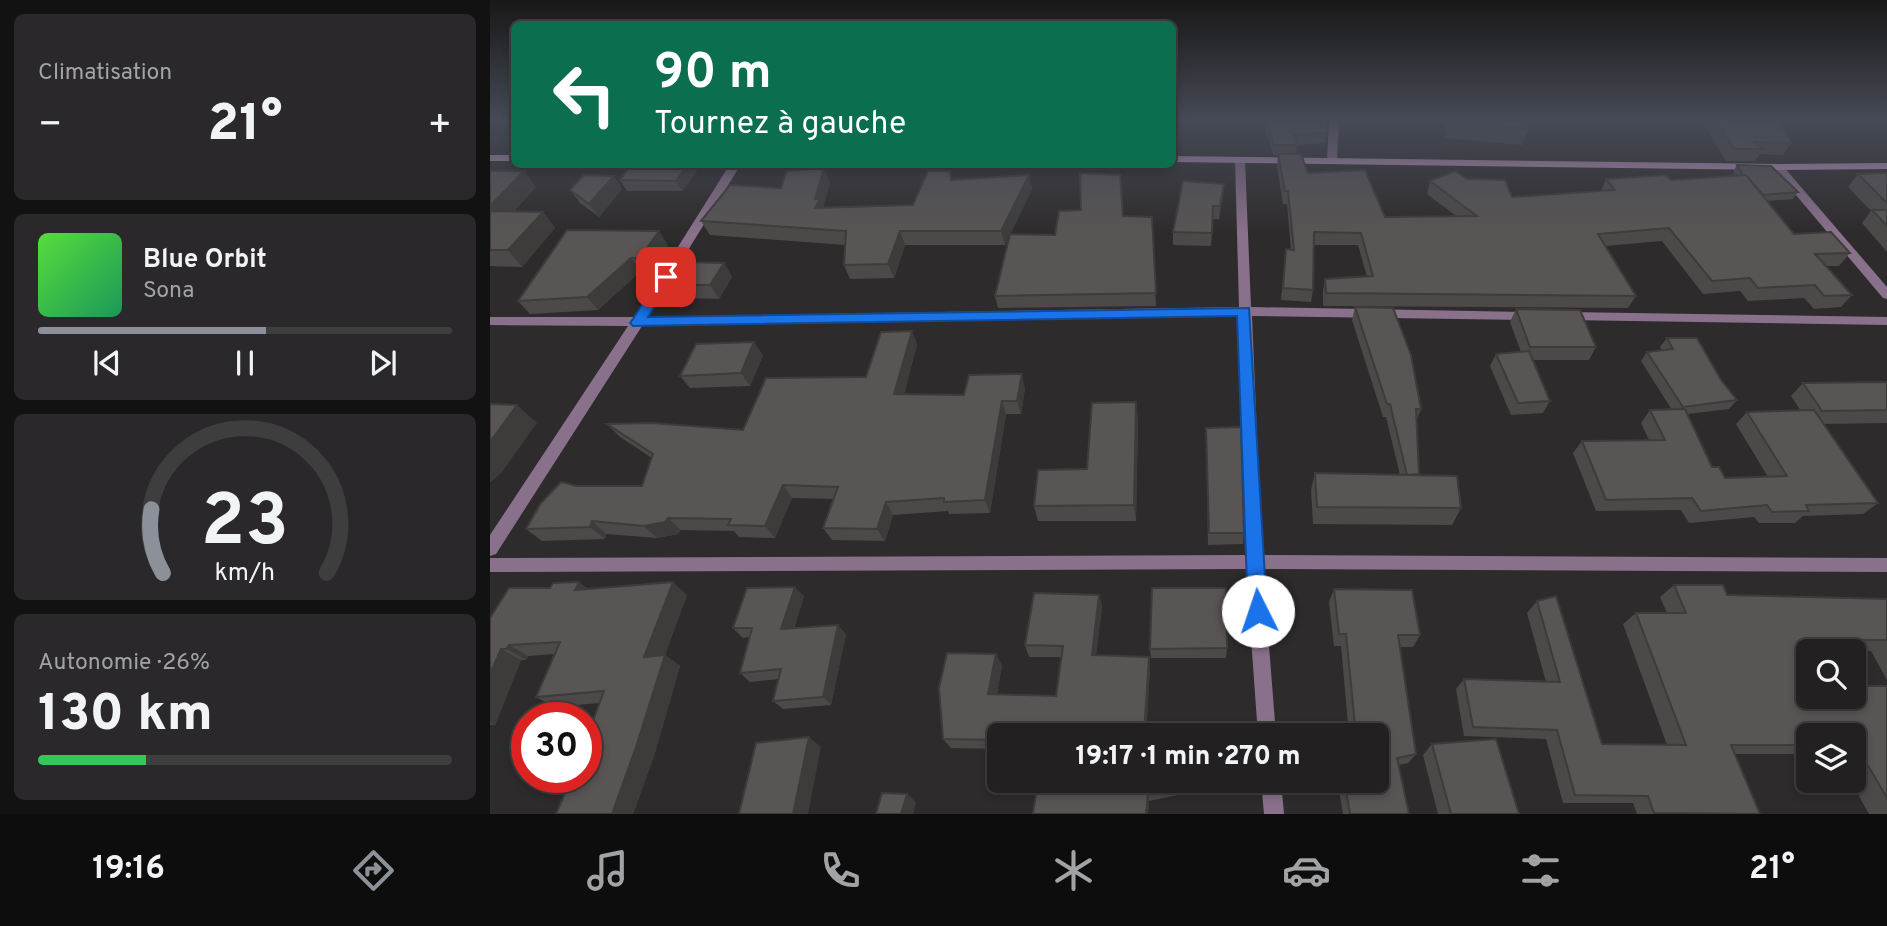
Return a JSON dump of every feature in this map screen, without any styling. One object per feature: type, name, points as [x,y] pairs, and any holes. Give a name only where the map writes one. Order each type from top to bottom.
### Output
[{"type":"street","points":[[490,158],[511,158]]},
{"type":"street","points":[[1176,159],[1887,166]]},
{"type":"street","points":[[1240,160],[1254,562],[1266,723]]},
{"type":"street","points":[[1778,167],[1887,295]]},
{"type":"street","points":[[490,549],[638,323],[734,168]]},
{"type":"street","points":[[490,321],[638,323],[1244,311],[1887,321]]},
{"type":"street","points":[[490,565],[1254,562],[1887,565]]},
{"type":"street","points":[[1272,793],[1273,814]]},
{"type":"building","points":[[1279,158],[1302,158],[1308,173],[1365,170],[1385,217],[1477,216],[1430,181],[1455,171],[1467,179],[1505,180],[1512,197],[1615,190],[1606,179],[1666,175],[1671,180],[1746,175],[1794,234],[1831,232],[1850,253],[1815,254],[1852,295],[1824,296],[1815,285],[1758,288],[1750,278],[1712,281],[1669,228],[1598,234],[1636,296],[1326,293],[1325,279],[1373,276],[1361,233],[1314,232],[1313,290],[1283,288],[1286,249],[1294,250],[1288,191],[1285,191]]},
{"type":"building","points":[[1737,165],[1771,166],[1798,192],[1763,195]]},
{"type":"building","points":[[629,168],[685,168],[676,181],[620,180]]},
{"type":"building","points":[[824,168],[815,199],[820,199],[815,208],[913,205],[928,171],[950,171],[951,180],[1029,175],[1001,231],[900,231],[888,264],[844,265],[846,231],[701,221],[730,185],[781,188],[787,171]]},
{"type":"building","points":[[490,171],[524,171],[490,206]]},
{"type":"building","points":[[1080,173],[1120,175],[1123,216],[1152,217],[1156,293],[995,296],[1010,234],[1055,235],[1059,211],[1081,210]]},
{"type":"building","points":[[1887,173],[1887,203],[1858,174]]},
{"type":"building","points":[[584,175],[614,176],[589,204],[570,190]]},
{"type":"building","points":[[1183,181],[1224,184],[1220,206],[1213,206],[1212,233],[1173,232]]},
{"type":"building","points":[[1872,210],[1887,210],[1887,226]]},
{"type":"building","points":[[490,211],[543,212],[508,250],[490,250]]},
{"type":"building","points":[[567,230],[659,231],[640,258],[631,258],[587,297],[518,301]]},
{"type":"building","points":[[680,262],[724,263],[710,285],[674,285]]},
{"type":"building","points":[[1355,307],[1393,308],[1411,355],[1421,409],[1416,409],[1419,474],[1407,475],[1390,404],[1387,404]]},
{"type":"building","points":[[1516,309],[1580,310],[1596,347],[1530,347]]},
{"type":"building","points":[[912,331],[894,394],[964,395],[969,375],[1022,374],[1017,401],[1002,401],[985,500],[944,502],[944,498],[886,502],[877,529],[823,528],[838,487],[783,485],[765,526],[728,525],[731,519],[668,518],[665,522],[644,526],[592,521],[590,527],[526,529],[541,503],[561,482],[577,486],[642,486],[653,454],[607,424],[652,423],[743,430],[766,378],[866,377],[881,332]]},
{"type":"building","points":[[1667,338],[1697,338],[1721,380],[1737,400],[1683,407],[1647,352],[1673,349]]},
{"type":"building","points":[[754,342],[741,373],[680,376],[696,344]]},
{"type":"building","points":[[1529,351],[1550,401],[1518,403],[1496,354]]},
{"type":"building","points":[[1887,382],[1887,410],[1822,411],[1803,383]]},
{"type":"building","points":[[1136,402],[1134,505],[1034,506],[1038,470],[1087,469],[1092,403]]},
{"type":"building","points":[[490,404],[517,405],[490,442]]},
{"type":"building","points":[[1685,409],[1712,467],[1719,467],[1725,478],[1787,476],[1747,412],[1814,410],[1878,503],[1806,505],[1809,511],[1772,512],[1767,505],[1701,511],[1692,498],[1606,500],[1582,441],[1665,440],[1650,410]]},
{"type":"building","points":[[1241,427],[1244,533],[1209,533],[1206,428]]},
{"type":"building","points":[[1315,473],[1457,476],[1461,508],[1317,507]]},
{"type":"building","points":[[579,582],[575,590],[673,582],[644,657],[665,655],[612,814],[556,814],[565,793],[602,793],[600,702],[604,691],[536,697],[560,642],[509,645],[506,649],[501,649],[490,674],[490,618],[509,588],[550,588],[553,583]]},
{"type":"building","points":[[1674,585],[1723,585],[1727,595],[1887,599],[1887,640],[1796,639],[1796,709],[1866,709],[1866,686],[1887,686],[1887,798],[1866,762],[1866,723],[1796,723],[1796,745],[1731,745],[1760,814],[1654,813],[1648,796],[1575,795],[1557,730],[1473,727],[1464,679],[1560,682],[1537,601],[1556,596],[1602,744],[1686,745],[1636,613],[1686,613]]},
{"type":"building","points":[[795,587],[781,629],[838,625],[823,697],[773,701],[781,669],[740,673],[752,628],[733,628],[747,588]]},
{"type":"building","points":[[1152,588],[1226,588],[1227,648],[1150,649]]},
{"type":"building","points":[[1334,589],[1412,590],[1420,635],[1398,635],[1416,754],[1397,758],[1409,814],[1350,814],[1346,793],[1389,793],[1389,723],[1355,723],[1346,634],[1339,634]]},
{"type":"building","points":[[1034,593],[1099,595],[1092,655],[1149,657],[1145,723],[987,723],[987,740],[943,739],[939,688],[947,653],[996,654],[988,694],[1056,696],[1063,646],[1025,645]]},
{"type":"building","points":[[809,737],[793,814],[739,814],[756,743]]},
{"type":"building","points":[[1496,739],[1519,814],[1451,814],[1432,744]]},
{"type":"building","points":[[882,793],[907,794],[901,814],[876,814]]},
{"type":"building","points":[[1036,793],[1148,793],[1146,814],[1033,814]]},
{"type":"route","points":[[666,277],[638,323],[1244,311],[1258,611]]}]
